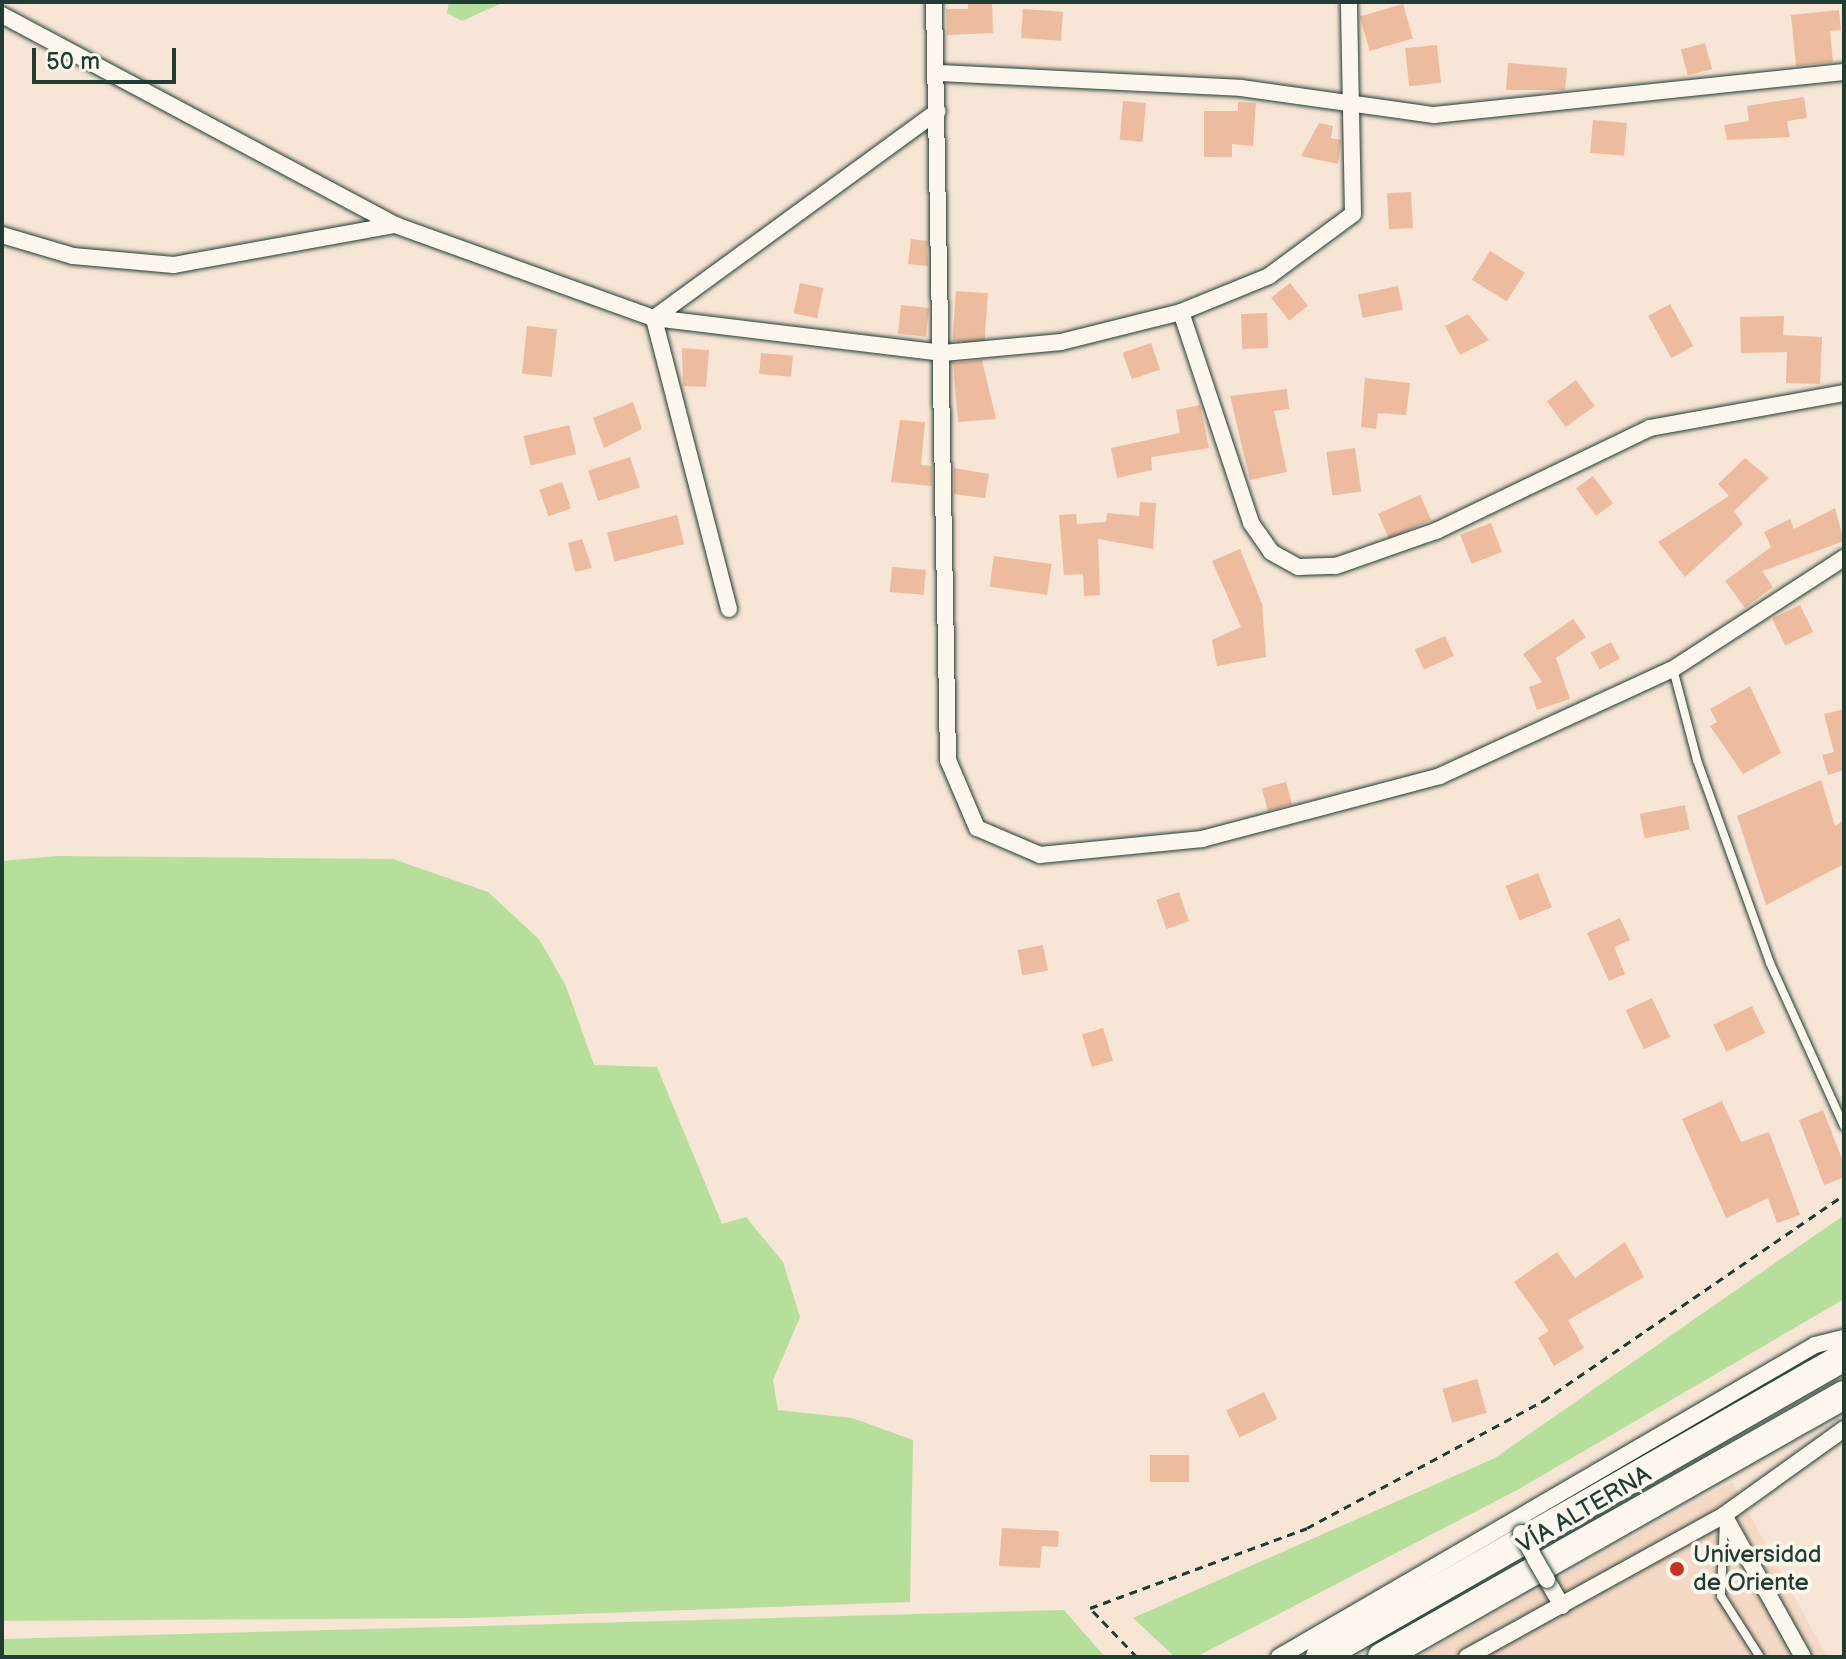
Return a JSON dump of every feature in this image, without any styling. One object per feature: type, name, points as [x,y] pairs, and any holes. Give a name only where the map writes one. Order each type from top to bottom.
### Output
[{"type":"highway","name":"VÍA ALTERNA","points":[[1320,1657],[1844,1357]]},
{"type":"highway","name":"VÍA ALTERNA","points":[[1382,1657],[1844,1395]]},
{"type":"street","points":[[934,2],[943,353],[948,760],[977,828],[1040,855],[1202,839],[1440,776],[1673,669],[1844,558]]},
{"type":"street","points":[[2,15],[395,225],[654,318],[943,353],[1061,342],[1181,312],[1269,276],[1347,226],[1356,202],[1356,105],[1349,2]]},
{"type":"street","points":[[937,73],[1241,88],[1434,115],[1844,72]]},
{"type":"street","points":[[654,318],[938,111]]},
{"type":"street","points":[[2,235],[73,256],[174,265],[395,225]]},
{"type":"street","points":[[1181,312],[1251,523],[1271,552],[1298,567],[1336,566],[1436,531],[1650,428],[1844,393]]},
{"type":"street","points":[[654,318],[729,609]]},
{"type":"street","points":[[1279,1657],[1518,1529],[1815,1345],[1844,1338]]},
{"type":"street","points":[[1467,1657],[1724,1515],[1844,1429]]},
{"type":"street","points":[[1724,1515],[1803,1657]]},
{"type":"street","points":[[1518,1529],[1562,1606]]},
{"type":"lane","points":[[1673,669],[1697,760],[1770,963],[1844,1126]]},
{"type":"lane","points":[[1724,1515],[1721,1596],[1760,1657]]},
{"type":"path","points":[[1137,1657],[1090,1608],[1307,1528],[1543,1401],[1844,1195]]},
{"type":"shaded area","name":"Universidad de Oriente","points":[[1732,1482],[1827,1657],[1417,1657]]},
{"type":"green space","points":[[449,2],[504,2],[462,21],[447,13]]},
{"type":"green space","points":[[56,856],[393,859],[488,892],[539,939],[566,986],[594,1065],[657,1067],[722,1224],[746,1217],[783,1262],[800,1317],[773,1380],[778,1410],[852,1418],[913,1440],[910,1602],[469,1618],[2,1621],[2,861]]},
{"type":"green space","points":[[1844,1215],[1844,1299],[1519,1489],[1196,1657],[1175,1657],[1133,1618],[1495,1458]]},
{"type":"green space","points":[[1064,1610],[1105,1657],[2,1657],[2,1639]]},
{"type":"building","points":[[968,2],[992,2],[993,33],[947,35],[946,9],[968,9]]},
{"type":"building","points":[[1403,4],[1413,39],[1370,51],[1360,16]]},
{"type":"building","points":[[1023,9],[1063,12],[1061,41],[1021,38]]},
{"type":"building","points":[[1839,10],[1841,30],[1830,31],[1833,62],[1796,66],[1791,15]]},
{"type":"building","points":[[1705,43],[1712,69],[1688,76],[1681,49]]},
{"type":"building","points":[[1437,45],[1441,83],[1409,86],[1405,48]]},
{"type":"building","points":[[1508,63],[1567,68],[1565,90],[1506,90]]},
{"type":"building","points":[[1804,97],[1807,118],[1787,121],[1790,137],[1727,140],[1724,125],[1749,121],[1747,106]]},
{"type":"building","points":[[1123,101],[1146,103],[1143,142],[1120,140]]},
{"type":"building","points":[[1238,102],[1256,103],[1253,146],[1232,144],[1232,157],[1204,157],[1204,111],[1238,111]]},
{"type":"building","points":[[1593,120],[1627,123],[1624,156],[1590,153]]},
{"type":"building","points":[[1319,123],[1333,126],[1331,138],[1341,140],[1338,164],[1301,156]]},
{"type":"building","points":[[1411,192],[1413,228],[1389,229],[1387,193]]},
{"type":"building","points":[[911,239],[927,241],[928,266],[908,264]]},
{"type":"building","points":[[1490,251],[1525,273],[1507,302],[1472,280]]},
{"type":"building","points":[[800,283],[823,288],[817,318],[794,313]]},
{"type":"building","points":[[1290,283],[1308,306],[1289,321],[1271,298]]},
{"type":"building","points":[[1398,286],[1403,309],[1363,318],[1358,295]]},
{"type":"building","points":[[956,291],[988,293],[984,343],[953,341]]},
{"type":"building","points":[[1670,304],[1693,346],[1671,358],[1648,316]]},
{"type":"building","points":[[901,305],[929,308],[926,337],[898,334]]},
{"type":"building","points":[[1267,313],[1268,348],[1242,349],[1241,314]]},
{"type":"building","points":[[1468,314],[1489,340],[1460,355],[1445,326]]},
{"type":"building","points":[[1784,316],[1783,335],[1822,337],[1820,384],[1786,383],[1787,352],[1741,353],[1740,317]]},
{"type":"building","points":[[527,326],[557,329],[552,377],[522,374]]},
{"type":"building","points":[[1151,343],[1160,369],[1132,379],[1123,353]]},
{"type":"building","points":[[682,348],[709,350],[706,387],[683,386]]},
{"type":"building","points":[[761,353],[793,356],[791,377],[759,374]]},
{"type":"building","points":[[982,360],[996,419],[958,422],[953,363]]},
{"type":"building","points":[[1365,378],[1410,383],[1406,415],[1378,413],[1376,429],[1361,427]]},
{"type":"building","points":[[1576,380],[1595,406],[1566,427],[1547,401]]},
{"type":"building","points":[[1287,389],[1289,409],[1274,411],[1287,472],[1250,480],[1230,396]]},
{"type":"building","points":[[633,402],[642,429],[604,448],[593,418]]},
{"type":"building","points":[[1200,405],[1209,448],[1151,457],[1152,470],[1117,478],[1111,448],[1180,433],[1176,410]]},
{"type":"building","points":[[900,420],[925,422],[921,465],[932,466],[932,486],[891,482]]},
{"type":"building","points":[[569,425],[576,454],[531,465],[523,436]]},
{"type":"building","points":[[1355,448],[1361,492],[1332,496],[1326,452]]},
{"type":"building","points":[[630,457],[640,487],[598,501],[588,471]]},
{"type":"building","points":[[1745,458],[1769,478],[1734,511],[1743,524],[1685,577],[1658,542],[1729,496],[1718,484]]},
{"type":"building","points":[[954,468],[989,474],[985,498],[954,494]]},
{"type":"building","points":[[1593,476],[1613,504],[1596,516],[1576,488]]},
{"type":"building","points":[[562,482],[571,508],[548,516],[539,490]]},
{"type":"building","points":[[1420,495],[1431,520],[1389,538],[1378,514]]},
{"type":"building","points":[[1140,502],[1156,503],[1153,549],[1098,539],[1100,595],[1084,596],[1083,574],[1064,575],[1059,515],[1076,514],[1077,524],[1106,522],[1107,513],[1139,516]]},
{"type":"building","points":[[1835,508],[1844,541],[1762,571],[1773,587],[1745,608],[1725,581],[1771,547],[1764,532],[1790,519],[1794,529]]},
{"type":"building","points":[[677,515],[684,544],[614,562],[607,532]]},
{"type":"building","points":[[1491,523],[1502,552],[1471,564],[1460,535]]},
{"type":"building","points":[[582,539],[592,568],[575,572],[568,543]]},
{"type":"building","points":[[1240,549],[1262,604],[1266,657],[1217,666],[1212,640],[1241,627],[1212,561]]},
{"type":"building","points":[[994,556],[1051,564],[1047,595],[990,587]]},
{"type":"building","points":[[892,567],[926,570],[924,595],[890,592]]},
{"type":"building","points":[[1800,605],[1813,632],[1785,646],[1772,619]]},
{"type":"building","points":[[1573,619],[1586,637],[1556,658],[1570,699],[1537,710],[1529,687],[1542,682],[1523,654]]},
{"type":"building","points":[[1445,636],[1454,656],[1424,670],[1415,649]]},
{"type":"building","points":[[1611,642],[1620,659],[1600,670],[1591,653]]},
{"type":"building","points":[[1750,686],[1781,753],[1743,774],[1710,726],[1717,722],[1710,709]]},
{"type":"building","points":[[1844,709],[1844,770],[1828,775],[1822,755],[1834,752],[1824,714]]},
{"type":"building","points":[[1821,780],[1835,826],[1844,820],[1844,864],[1766,905],[1737,816]]},
{"type":"building","points":[[1286,782],[1292,804],[1268,811],[1262,788]]},
{"type":"building","points":[[1685,805],[1690,830],[1645,838],[1640,814]]},
{"type":"building","points":[[1538,873],[1552,907],[1519,920],[1506,886]]},
{"type":"building","points":[[1179,892],[1189,921],[1166,929],[1156,900]]},
{"type":"building","points":[[1620,918],[1630,940],[1614,947],[1625,974],[1609,981],[1587,933]]},
{"type":"building","points":[[1043,945],[1048,971],[1022,975],[1017,950]]},
{"type":"building","points":[[1652,998],[1670,1037],[1644,1049],[1626,1010]]},
{"type":"building","points":[[1752,1006],[1765,1033],[1727,1052],[1713,1025]]},
{"type":"building","points":[[1103,1028],[1113,1061],[1092,1067],[1082,1034]]},
{"type":"building","points":[[1722,1101],[1741,1142],[1769,1132],[1800,1215],[1777,1223],[1768,1198],[1726,1218],[1682,1119]]},
{"type":"building","points":[[1823,1110],[1844,1164],[1844,1177],[1824,1185],[1799,1120]]},
{"type":"building","points":[[1625,1242],[1644,1277],[1568,1320],[1584,1348],[1554,1366],[1538,1338],[1549,1331],[1514,1282],[1557,1252],[1575,1278]]},
{"type":"building","points":[[1477,1379],[1487,1413],[1452,1423],[1442,1389]]},
{"type":"building","points":[[1264,1392],[1277,1419],[1239,1437],[1226,1410]]},
{"type":"building","points":[[1150,1455],[1189,1455],[1189,1482],[1150,1482]]},
{"type":"building","points":[[1002,1528],[1059,1531],[1058,1547],[1042,1546],[1040,1568],[999,1566]]},
{"type":"place","name":"Universidad de Oriente","points":[[1677,1569]]}]
